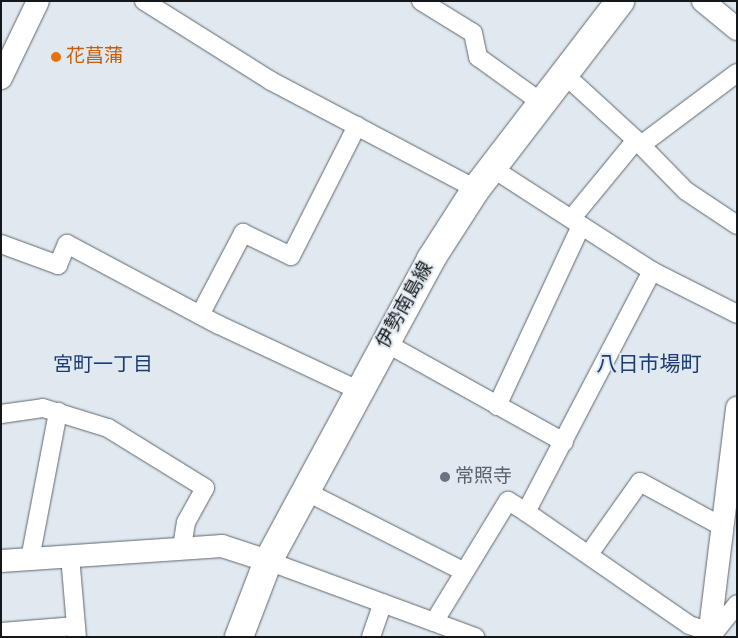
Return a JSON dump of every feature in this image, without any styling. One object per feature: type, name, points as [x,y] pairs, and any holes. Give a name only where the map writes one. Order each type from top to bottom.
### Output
[{"type":"main road","name":"伊勢南島線","points":[[239,637],[268,561],[358,390],[431,259],[476,189],[620,1]]},
{"type":"street","points":[[1,78],[8,44],[38,1]]},
{"type":"street","points":[[144,1],[271,81],[476,189]]},
{"type":"street","points":[[421,1],[473,33],[478,57],[542,103]]},
{"type":"street","points":[[703,1],[737,29]]},
{"type":"street","points":[[496,406],[576,223],[638,143],[737,72]]},
{"type":"street","points":[[564,74],[686,191],[737,225]]},
{"type":"street","points":[[200,315],[243,233],[291,256],[357,126]]},
{"type":"street","points":[[492,168],[652,271],[737,314]]},
{"type":"street","points":[[1,244],[58,265],[67,244],[200,315],[358,390]]},
{"type":"street","points":[[526,512],[652,271]]},
{"type":"street","points":[[384,342],[496,406],[564,442]]},
{"type":"street","points":[[1,414],[43,408],[108,428],[205,488],[186,522],[182,548]]},
{"type":"street","points":[[709,634],[737,408]]},
{"type":"street","points":[[30,559],[58,412]]},
{"type":"street","points":[[589,554],[640,482],[721,526]]},
{"type":"street","points":[[305,491],[463,571]]},
{"type":"street","points":[[434,622],[463,571],[508,501],[589,554],[690,625],[709,634]]},
{"type":"street","points":[[1,561],[222,546],[475,637]]},
{"type":"street","points":[[1,632],[76,632],[70,556]]},
{"type":"street","points":[[370,637],[383,603]]},
{"type":"street","points":[[709,634],[717,629],[737,604]]},
{"type":"place","name":"花菖蒲","points":[[56,57]]},
{"type":"place","name":"常照寺","points":[[445,477]]},
{"type":"district","name":"宮町一丁目","points":[[103,365]]},
{"type":"district","name":"八日市場町","points":[[649,365]]}]
